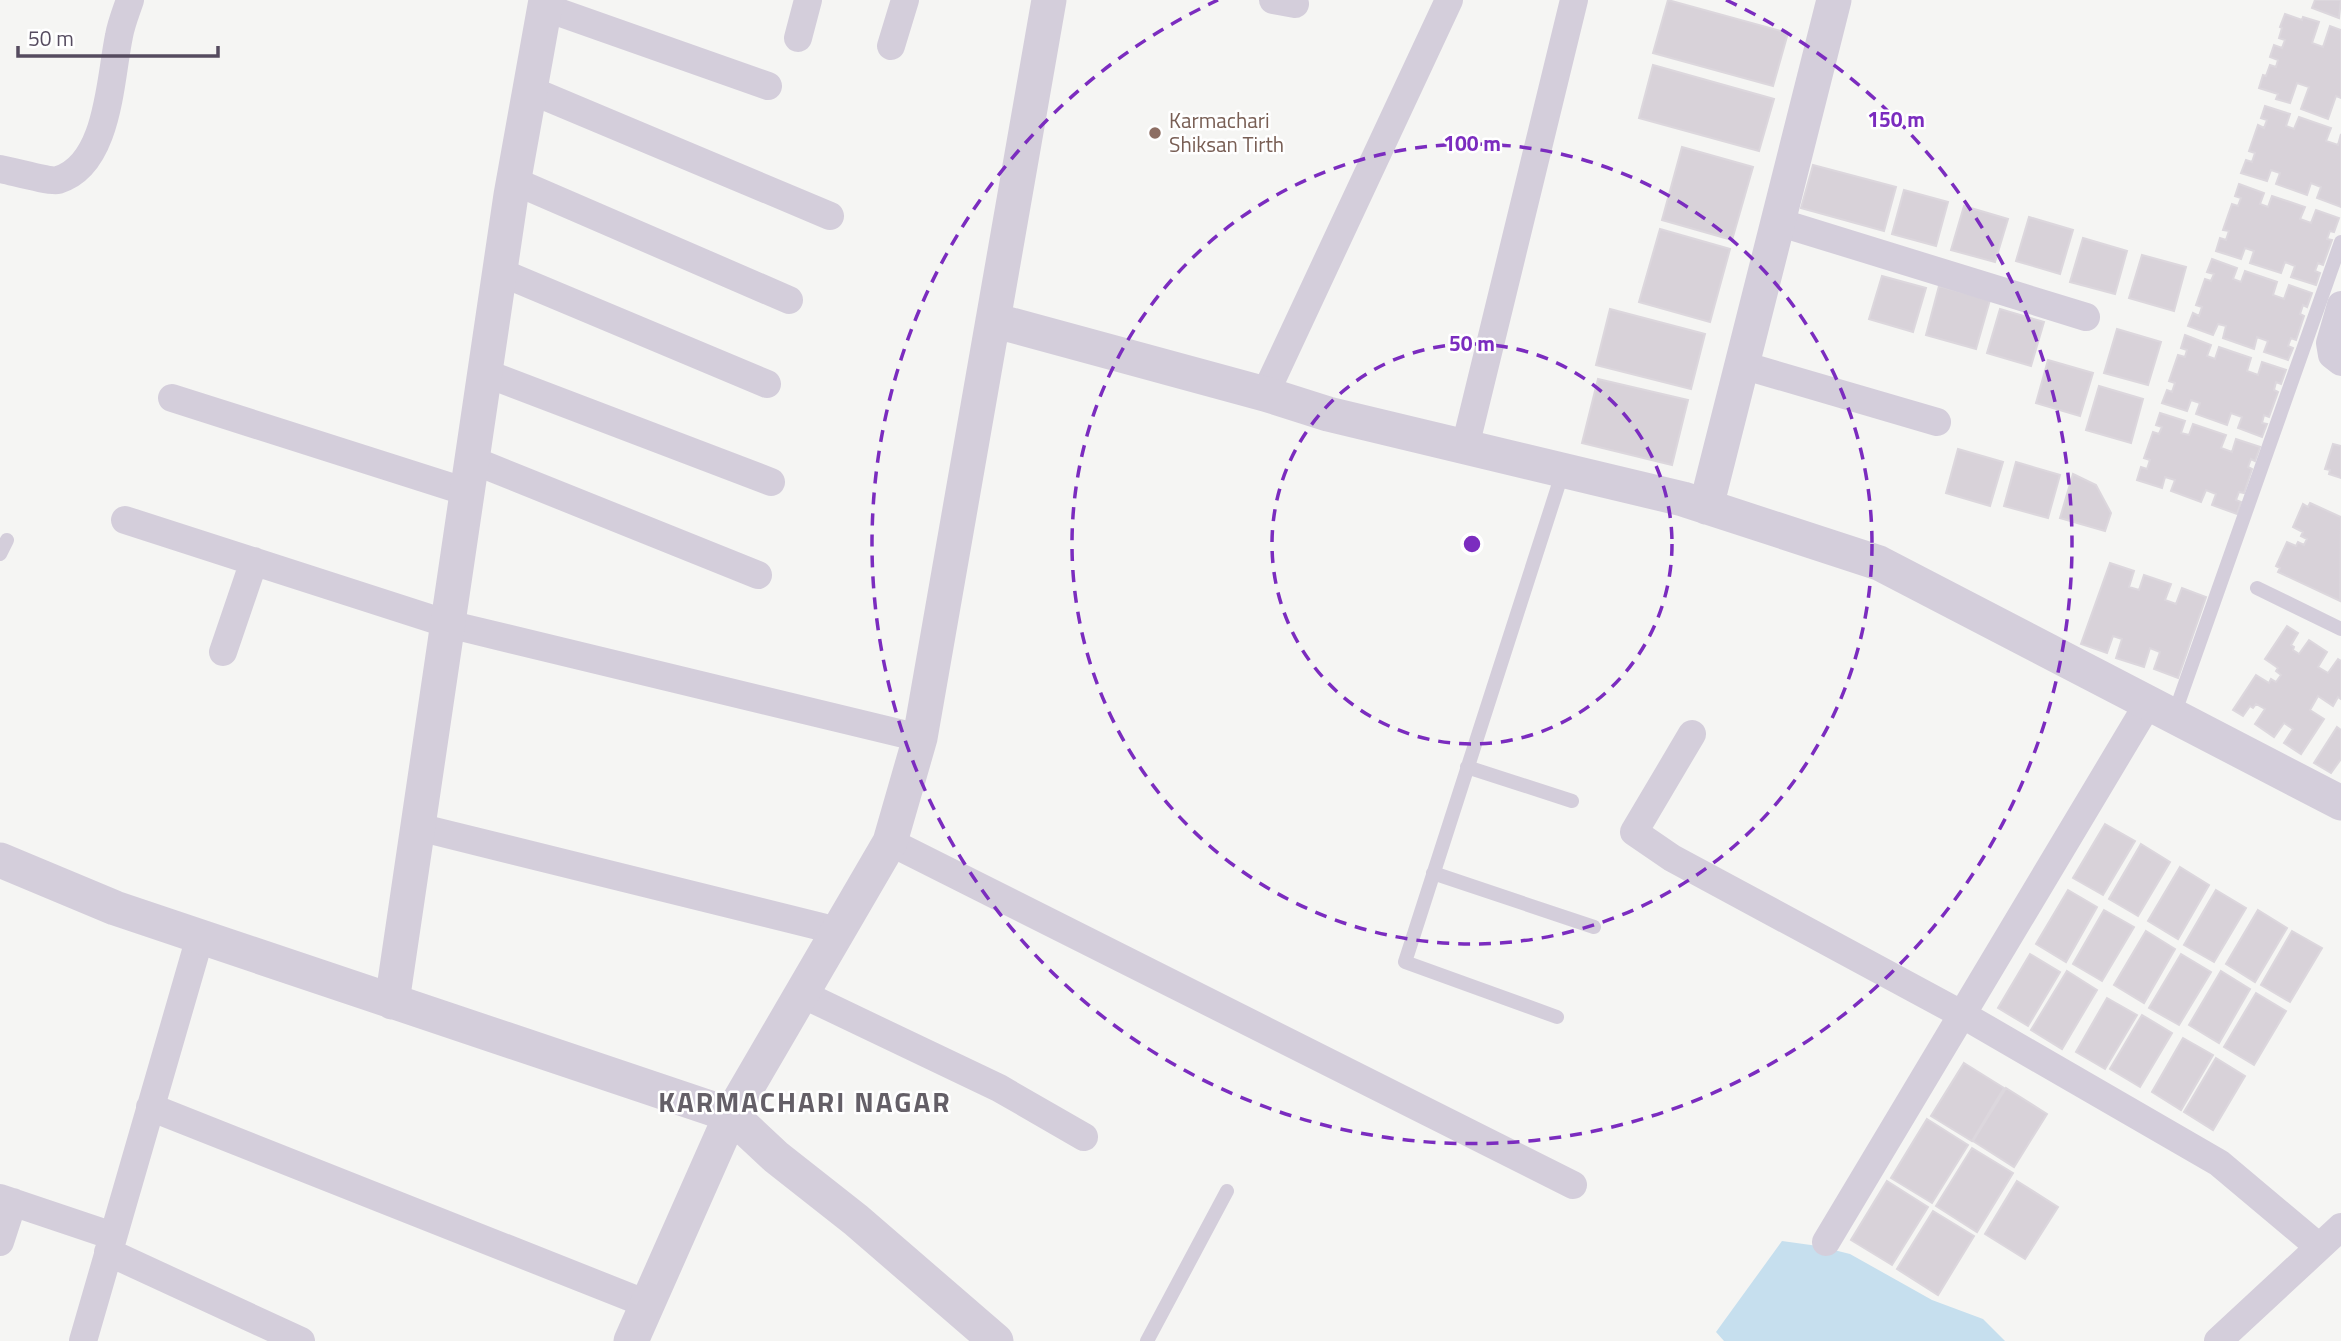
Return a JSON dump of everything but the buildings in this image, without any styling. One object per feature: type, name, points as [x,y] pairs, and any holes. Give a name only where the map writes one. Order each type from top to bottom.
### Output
[{"type":"street","points":[[0,169],[57,181],[88,159],[103,125],[119,34],[130,0]]},
{"type":"street","points":[[798,38],[808,0]]},
{"type":"street","points":[[891,46],[905,0]]},
{"type":"street","points":[[631,1341],[731,1115],[890,842],[920,738],[1049,0]]},
{"type":"street","points":[[1265,394],[1449,0]]},
{"type":"street","points":[[1465,447],[1574,0]]},
{"type":"street","points":[[1706,507],[1834,0]]},
{"type":"street","points":[[393,1002],[500,272],[545,4],[768,86]]},
{"type":"street","points":[[530,90],[830,216]]},
{"type":"street","points":[[514,181],[789,300]]},
{"type":"street","points":[[1778,222],[2086,317]]},
{"type":"street","points":[[500,272],[766,384]]},
{"type":"street","points":[[2341,305],[2330,343],[2332,355],[2341,362]]},
{"type":"street","points":[[993,320],[1265,394],[1328,414],[1706,507],[1879,563],[2341,803]]},
{"type":"street","points":[[1742,365],[1937,422]]},
{"type":"street","points":[[485,373],[771,482]]},
{"type":"street","points":[[172,398],[470,476],[758,575]]},
{"type":"street","points":[[125,520],[448,624],[920,738]]},
{"type":"street","points":[[223,652],[254,561]]},
{"type":"street","points":[[1826,1242],[1963,1014],[2162,709]]},
{"type":"street","points":[[1692,734],[1634,832],[1672,858],[1963,1014],[2219,1163],[2319,1247]]},
{"type":"street","points":[[418,827],[838,932]]},
{"type":"street","points":[[890,842],[1573,1185]]},
{"type":"street","points":[[0,860],[115,908],[731,1115],[776,1157],[856,1220],[996,1341]]},
{"type":"street","points":[[83,1341],[200,937]]},
{"type":"street","points":[[802,994],[999,1088],[1084,1137]]},
{"type":"street","points":[[150,1107],[647,1304]]},
{"type":"street","points":[[0,1242],[7,1200],[111,1244],[301,1341]]},
{"type":"street","points":[[2218,1341],[2341,1227]]},
{"type":"lane","points":[[2162,709],[2341,242]]},
{"type":"lane","points":[[1557,1017],[1405,962],[1563,471]]},
{"type":"lane","points":[[0,554],[7,540]]},
{"type":"lane","points":[[2257,588],[2341,629]]},
{"type":"lane","points":[[1467,767],[1572,801]]},
{"type":"lane","points":[[1433,873],[1594,927]]},
{"type":"lane","points":[[1147,1341],[1227,1191]]},
{"type":"shaded area","points":[[1782,1241],[1850,1254],[1932,1300],[1983,1319],[2005,1341],[1724,1341],[1716,1332]]},
{"type":"place","name":"Karmachari Shiksan Tirth","points":[[1155,133]]},
{"type":"district","name":"KARMACHARI NAGAR","points":[[805,1102]]}]
